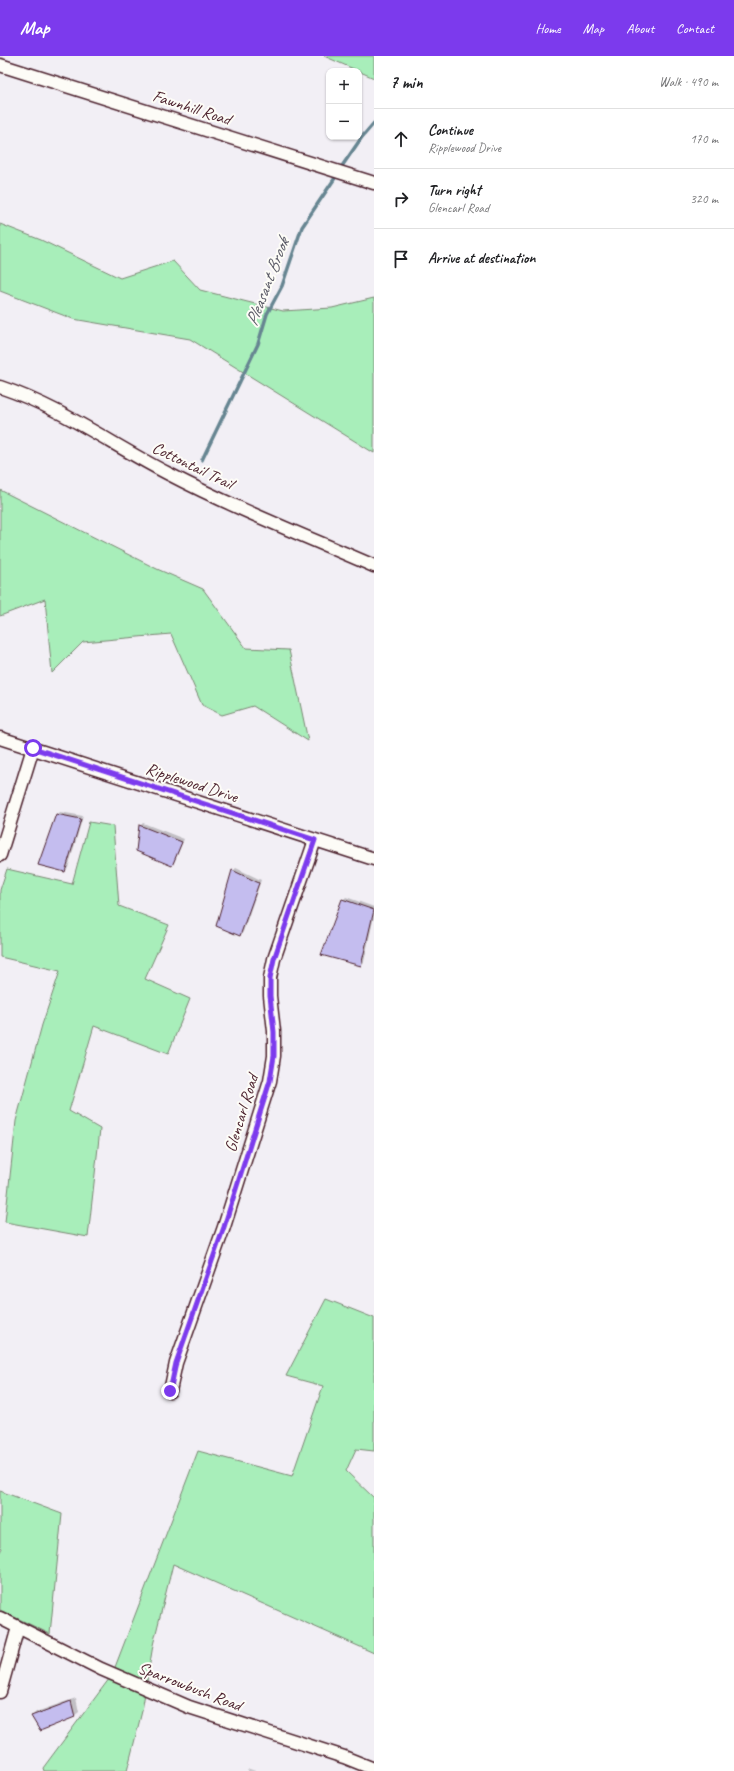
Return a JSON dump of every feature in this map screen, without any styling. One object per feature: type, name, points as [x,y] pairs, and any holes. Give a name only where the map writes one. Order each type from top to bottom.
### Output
[{"type":"street","name":"Fawnhill Road","points":[[0,64],[374,183]]},
{"type":"street","name":"Cottontail Trail","points":[[0,387],[24,395],[69,417],[166,473],[374,566]]},
{"type":"street","name":"Ripplewood Drive","points":[[0,738],[374,859]]},
{"type":"street","points":[[0,855],[33,748]]},
{"type":"street","name":"Glencarl Road","points":[[170,1391],[176,1363],[224,1227],[270,1081],[274,1056],[274,1032],[270,996],[270,978],[274,959],[315,840]]},
{"type":"street","name":"Sparrowbush Road","points":[[0,1618],[101,1669],[190,1707],[344,1757],[374,1769]]},
{"type":"street","points":[[0,1692],[18,1627]]},
{"type":"green space","points":[[324,56],[374,56],[374,78],[362,73],[362,68],[351,68]]},
{"type":"green space","points":[[0,224],[41,240],[120,278],[173,261],[200,290],[283,311],[332,308],[374,298],[374,453],[190,339],[73,319],[0,291]]},
{"type":"green space","points":[[0,490],[157,569],[203,589],[246,648],[289,650],[308,741],[253,706],[222,715],[202,705],[171,634],[83,642],[52,673],[45,599],[0,616]]},
{"type":"green space","points":[[89,822],[113,826],[119,906],[169,925],[145,979],[190,999],[168,1054],[94,1026],[69,1111],[100,1129],[88,1237],[5,1222],[16,1121],[42,1025],[60,971],[0,957],[0,890],[7,869],[72,884]]},
{"type":"green space","points":[[326,1299],[374,1318],[374,1451],[356,1449],[346,1471],[374,1498],[374,1653],[173,1564],[153,1645],[142,1711],[127,1771],[44,1771],[43,1768],[112,1675],[198,1451],[292,1476],[323,1386],[286,1376]]},
{"type":"green space","points":[[0,1491],[62,1514],[50,1634],[0,1610],[0,1552],[2,1548],[0,1546]]},
{"type":"building","points":[[56,814],[81,819],[65,872],[38,865]]},
{"type":"building","points":[[139,825],[182,842],[172,866],[136,851]]},
{"type":"building","points":[[232,870],[259,883],[240,936],[216,926]]},
{"type":"building","points":[[342,899],[374,910],[361,966],[321,955]]},
{"type":"building","points":[[71,1701],[75,1717],[40,1731],[31,1716]]},
{"type":"waterway","name":"Pleasant Brook","points":[[340,169],[362,137],[374,123]]},
{"type":"waterway","name":"Pleasant Brook","points":[[202,460],[258,344],[267,314],[282,286],[302,227],[337,175]]},
{"type":"route","points":[[33,748],[315,840],[274,959],[270,978],[270,996],[274,1032],[274,1056],[270,1081],[224,1227],[176,1363],[170,1391]]}]
